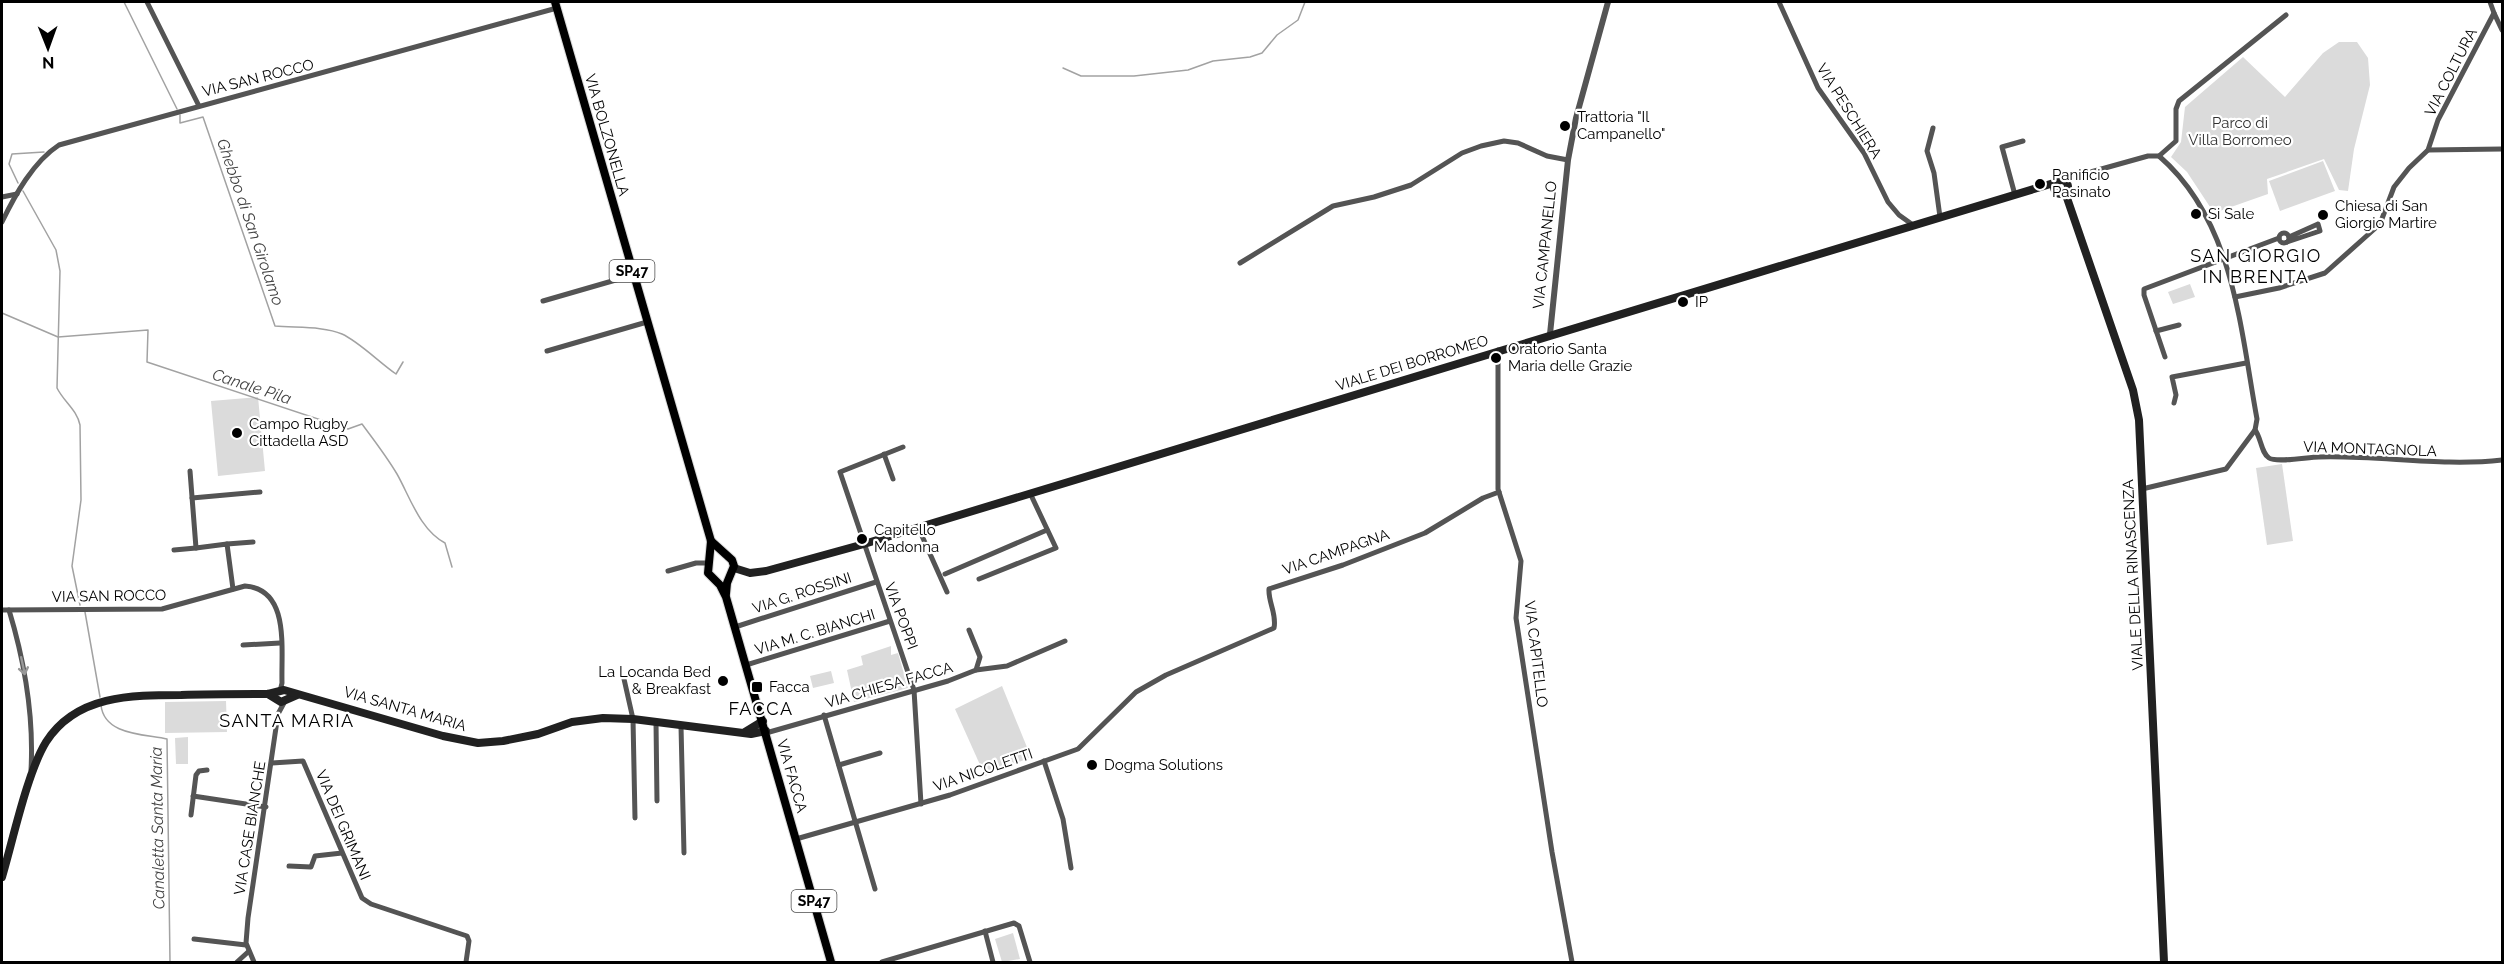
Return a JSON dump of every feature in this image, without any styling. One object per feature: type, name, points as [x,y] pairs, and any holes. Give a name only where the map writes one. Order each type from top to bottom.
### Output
[{"type":"main road","name":"VIA BOLZONELLA","points":[[556,5],[711,541],[709,560]]},
{"type":"main road","name":"VIALE DEI BORROMEO","points":[[1030,493],[1940,217],[2042,188],[2063,189]]},
{"type":"main road","name":"VIALE DELLA RINASCENZA","points":[[2063,189],[2133,390],[2139,420],[2164,963]]},
{"type":"main road","points":[[734,568],[750,573],[766,571],[864,544],[1030,493]]},
{"type":"main road","name":"VIA BOLZONELLA","points":[[711,541],[732,560],[734,568]]},
{"type":"main road","points":[[709,560],[723,554]]},
{"type":"main road","name":"SP47","points":[[709,560],[708,573],[716,580]]},
{"type":"main road","name":"SP47","points":[[729,578],[734,568]]},
{"type":"main road","points":[[716,580],[729,578]]},
{"type":"main road","name":"VIA FACCA","points":[[726,597],[729,578]]},
{"type":"main road","name":"VIA FACCA","points":[[716,580],[726,597],[747,666],[831,963]]},
{"type":"main road","name":"VIA SANTA MARIA","points":[[2,876],[30,780],[45,744],[56,730],[84,708],[112,698],[143,695],[298,695],[334,703],[443,736],[478,743],[538,734],[572,722],[603,718],[633,719],[757,734],[766,732]]},
{"type":"main road","points":[[745,732],[763,721]]},
{"type":"street","points":[[147,2],[199,106]]},
{"type":"street","name":"VIA CAMPANELLO","points":[[1550,334],[1568,160],[1576,118],[1608,2]]},
{"type":"street","name":"VIA PESCHIERA","points":[[1779,2],[1818,88],[1864,153],[1888,202],[1899,215],[1913,225]]},
{"type":"street","points":[[2490,2],[2502,30]]},
{"type":"street","name":"VIA SAN ROCCO","points":[[2,222],[16,194],[48,152],[59,145],[307,79],[556,5]]},
{"type":"street","name":"VIA COLTURA","points":[[2235,297],[2279,288],[2325,273],[2380,224],[2394,187],[2409,168],[2428,150],[2441,112],[2494,13]]},
{"type":"street","points":[[2063,189],[2074,178],[2148,156],[2159,156],[2176,141],[2176,109],[2179,101],[2286,15]]},
{"type":"street","points":[[1933,128],[1927,151],[1934,173],[1940,217]]},
{"type":"street","points":[[2435,135],[2443,148]]},
{"type":"street","name":"VIA CAMPANELLO","points":[[1240,263],[1333,207],[1374,197],[1411,184],[1462,153],[1481,146],[1504,141],[1518,142],[1547,156],[1568,160]]},
{"type":"street","points":[[2015,195],[2002,147],[2023,141]]},
{"type":"street","points":[[2428,150],[2502,149]]},
{"type":"street","name":"VIA MONTAGNOLA","points":[[2159,156],[2200,201],[2225,260],[2235,297],[2257,419],[2255,430],[2260,436],[2265,454],[2270,459],[2322,457],[2437,463],[2502,460]]},
{"type":"street","points":[[2,197],[16,194]]},
{"type":"street","points":[[2318,224],[2320,231],[2288,239],[2318,224]]},
{"type":"street","points":[[2165,357],[2144,289],[2225,260],[2279,238],[2284,232],[2288,239]]},
{"type":"street","points":[[543,301],[633,275]]},
{"type":"street","points":[[547,351],[647,322]]},
{"type":"street","points":[[2156,331],[2179,325]]},
{"type":"street","name":"VIA CAPITELLO","points":[[1498,350],[1498,492],[1521,561],[1516,618],[1552,852],[1572,963]]},
{"type":"street","points":[[2175,403],[2176,395],[2172,377],[2246,363]]},
{"type":"street","points":[[2142,489],[2226,469],[2255,430]]},
{"type":"street","name":"VIA POPPI","points":[[903,447],[840,471],[914,690],[921,804]]},
{"type":"street","points":[[884,454],[893,479]]},
{"type":"street","points":[[190,471],[196,548]]},
{"type":"street","points":[[192,498],[260,492]]},
{"type":"street","name":"VIA CAMPAGNA","points":[[1155,681],[1274,628],[1276,621],[1268,596],[1269,589],[1343,565],[1425,533],[1482,498],[1498,492]]},
{"type":"street","points":[[979,579],[1056,548],[1030,493]]},
{"type":"street","points":[[918,527],[947,592]]},
{"type":"street","points":[[945,574],[1047,530]]},
{"type":"street","points":[[174,550],[253,542]]},
{"type":"street","points":[[227,544],[233,589]]},
{"type":"street","points":[[669,572],[709,560]]},
{"type":"street","name":"VIA G. ROSSINI","points":[[735,627],[876,582]]},
{"type":"street","name":"VIA SAN ROCCO","points":[[2,610],[162,609],[245,586],[257,587],[273,597],[279,612],[282,695]]},
{"type":"street","points":[[9,610],[25,672],[31,714],[30,780]]},
{"type":"street","name":"VIA M. C. BIANCHI","points":[[747,666],[890,621]]},
{"type":"street","name":"VIA CHIESA FACCA","points":[[766,732],[976,670],[980,657],[969,630]]},
{"type":"street","points":[[976,670],[1007,666],[1065,641]]},
{"type":"street","points":[[243,645],[280,643]]},
{"type":"street","points":[[624,679],[633,719],[634,818]]},
{"type":"street","name":"VIA NICOLETTI","points":[[796,839],[921,804],[1044,761],[1085,744],[1136,692],[1155,681]]},
{"type":"street","name":"VIA CASE BIANCHE","points":[[254,963],[246,945],[282,695]]},
{"type":"street","points":[[824,715],[875,889]]},
{"type":"street","points":[[656,722],[657,801]]},
{"type":"street","points":[[681,726],[684,854]]},
{"type":"street","points":[[839,765],[880,753]]},
{"type":"street","name":"VIA DEI GRIMANI","points":[[272,763],[303,761],[362,898],[371,904],[467,936],[469,948],[466,963]]},
{"type":"street","points":[[1044,761],[1063,819],[1071,868]]},
{"type":"street","points":[[191,816],[196,775],[199,771],[207,770]]},
{"type":"street","points":[[193,796],[266,807]]},
{"type":"street","points":[[289,866],[311,867],[315,856],[342,853]]},
{"type":"street","points":[[882,963],[1016,923],[1030,963]]},
{"type":"street","points":[[985,931],[993,963]]},
{"type":"street","points":[[194,939],[246,945]]},
{"type":"street","points":[[237,963],[248,952]]},
{"type":"green space","name":"Parco di Villa Borromeo","points":[[2339,42],[2357,42],[2368,58],[2370,85],[2354,149],[2348,191],[2339,190],[2324,159],[2267,179],[2268,194],[2214,213],[2187,172],[2171,157],[2181,142],[2185,107],[2243,57],[2285,97],[2323,53]]},
{"type":"green space","points":[[2323,161],[2335,191],[2280,211],[2269,181]]},
{"type":"green space","points":[[2190,284],[2195,297],[2173,304],[2168,292]]},
{"type":"green space","name":"Campo Rugby Cittadella ASD","points":[[258,397],[265,471],[218,476],[211,401]]},
{"type":"green space","points":[[2282,464],[2293,541],[2267,545],[2256,468]]},
{"type":"green space","points":[[891,646],[891,655],[898,653],[908,688],[854,702],[847,670],[863,665],[861,656]]},
{"type":"green space","points":[[831,671],[834,683],[813,688],[810,676]]},
{"type":"green space","points":[[1002,686],[1031,757],[985,776],[955,709]]},
{"type":"green space","points":[[226,701],[227,732],[165,733],[165,702]]},
{"type":"green space","points":[[188,737],[188,764],[176,764],[175,738]]},
{"type":"green space","points":[[1013,933],[1020,959],[1002,962],[995,939]]},
{"type":"waterway","name":"Ghebbo di San Girolamo","points":[[124,2],[177,109]]},
{"type":"waterway","points":[[1063,68],[1081,76],[1134,76],[1188,70],[1213,61],[1250,57],[1262,53],[1277,35],[1298,20],[1305,2]]},
{"type":"waterway","name":"Ghebbo di San Girolamo","points":[[180,115],[180,123],[203,117],[275,326],[335,331],[355,342],[396,374],[403,362]]},
{"type":"waterway","name":"Canaletta Santa Maria","points":[[18,183],[9,164],[12,154],[44,152]]},
{"type":"waterway","name":"Canaletta Santa Maria","points":[[23,191],[56,250],[60,271],[57,388],[76,415],[80,425],[81,500],[72,566],[80,605]]},
{"type":"waterway","name":"Canale Pila","points":[[2,313],[58,337],[148,330],[147,362],[348,429],[362,424],[393,468],[422,522],[445,543],[452,567]]},
{"type":"waterway","name":"Canaletta Santa Maria","points":[[85,612],[100,697]]},
{"type":"waterway","name":"Canaletta Santa Maria","points":[[101,705],[104,715],[117,728],[167,739],[170,962]]},
{"type":"place","name":"Trattoria \"Il Campanello\"","points":[[1565,126]]},
{"type":"place","name":"Panificio Pasinato","points":[[2040,184]]},
{"type":"place","name":"Si Sale","points":[[2196,214]]},
{"type":"place","name":"Chiesa di San Giorgio Martire","points":[[2323,215]]},
{"type":"place","name":"IP","points":[[1683,302]]},
{"type":"place","name":"Oratorio Santa Maria delle Grazie","points":[[1496,358]]},
{"type":"place","name":"Campo Rugby Cittadella ASD","points":[[237,433]]},
{"type":"place","name":"Capitello Madonna","points":[[862,539]]},
{"type":"place","name":"La Locanda Bed & Breakfast","points":[[723,681]]},
{"type":"place","name":"Facca","points":[[757,687]]},
{"type":"place","name":"Dogma Solutions","points":[[1092,765]]},
{"type":"district","name":"SAN GIORGIO IN BRENTA","points":[[2256,266]]},
{"type":"district","name":"FACCA","points":[[761,709]]},
{"type":"district","name":"SANTA MARIA","points":[[287,721]]}]
